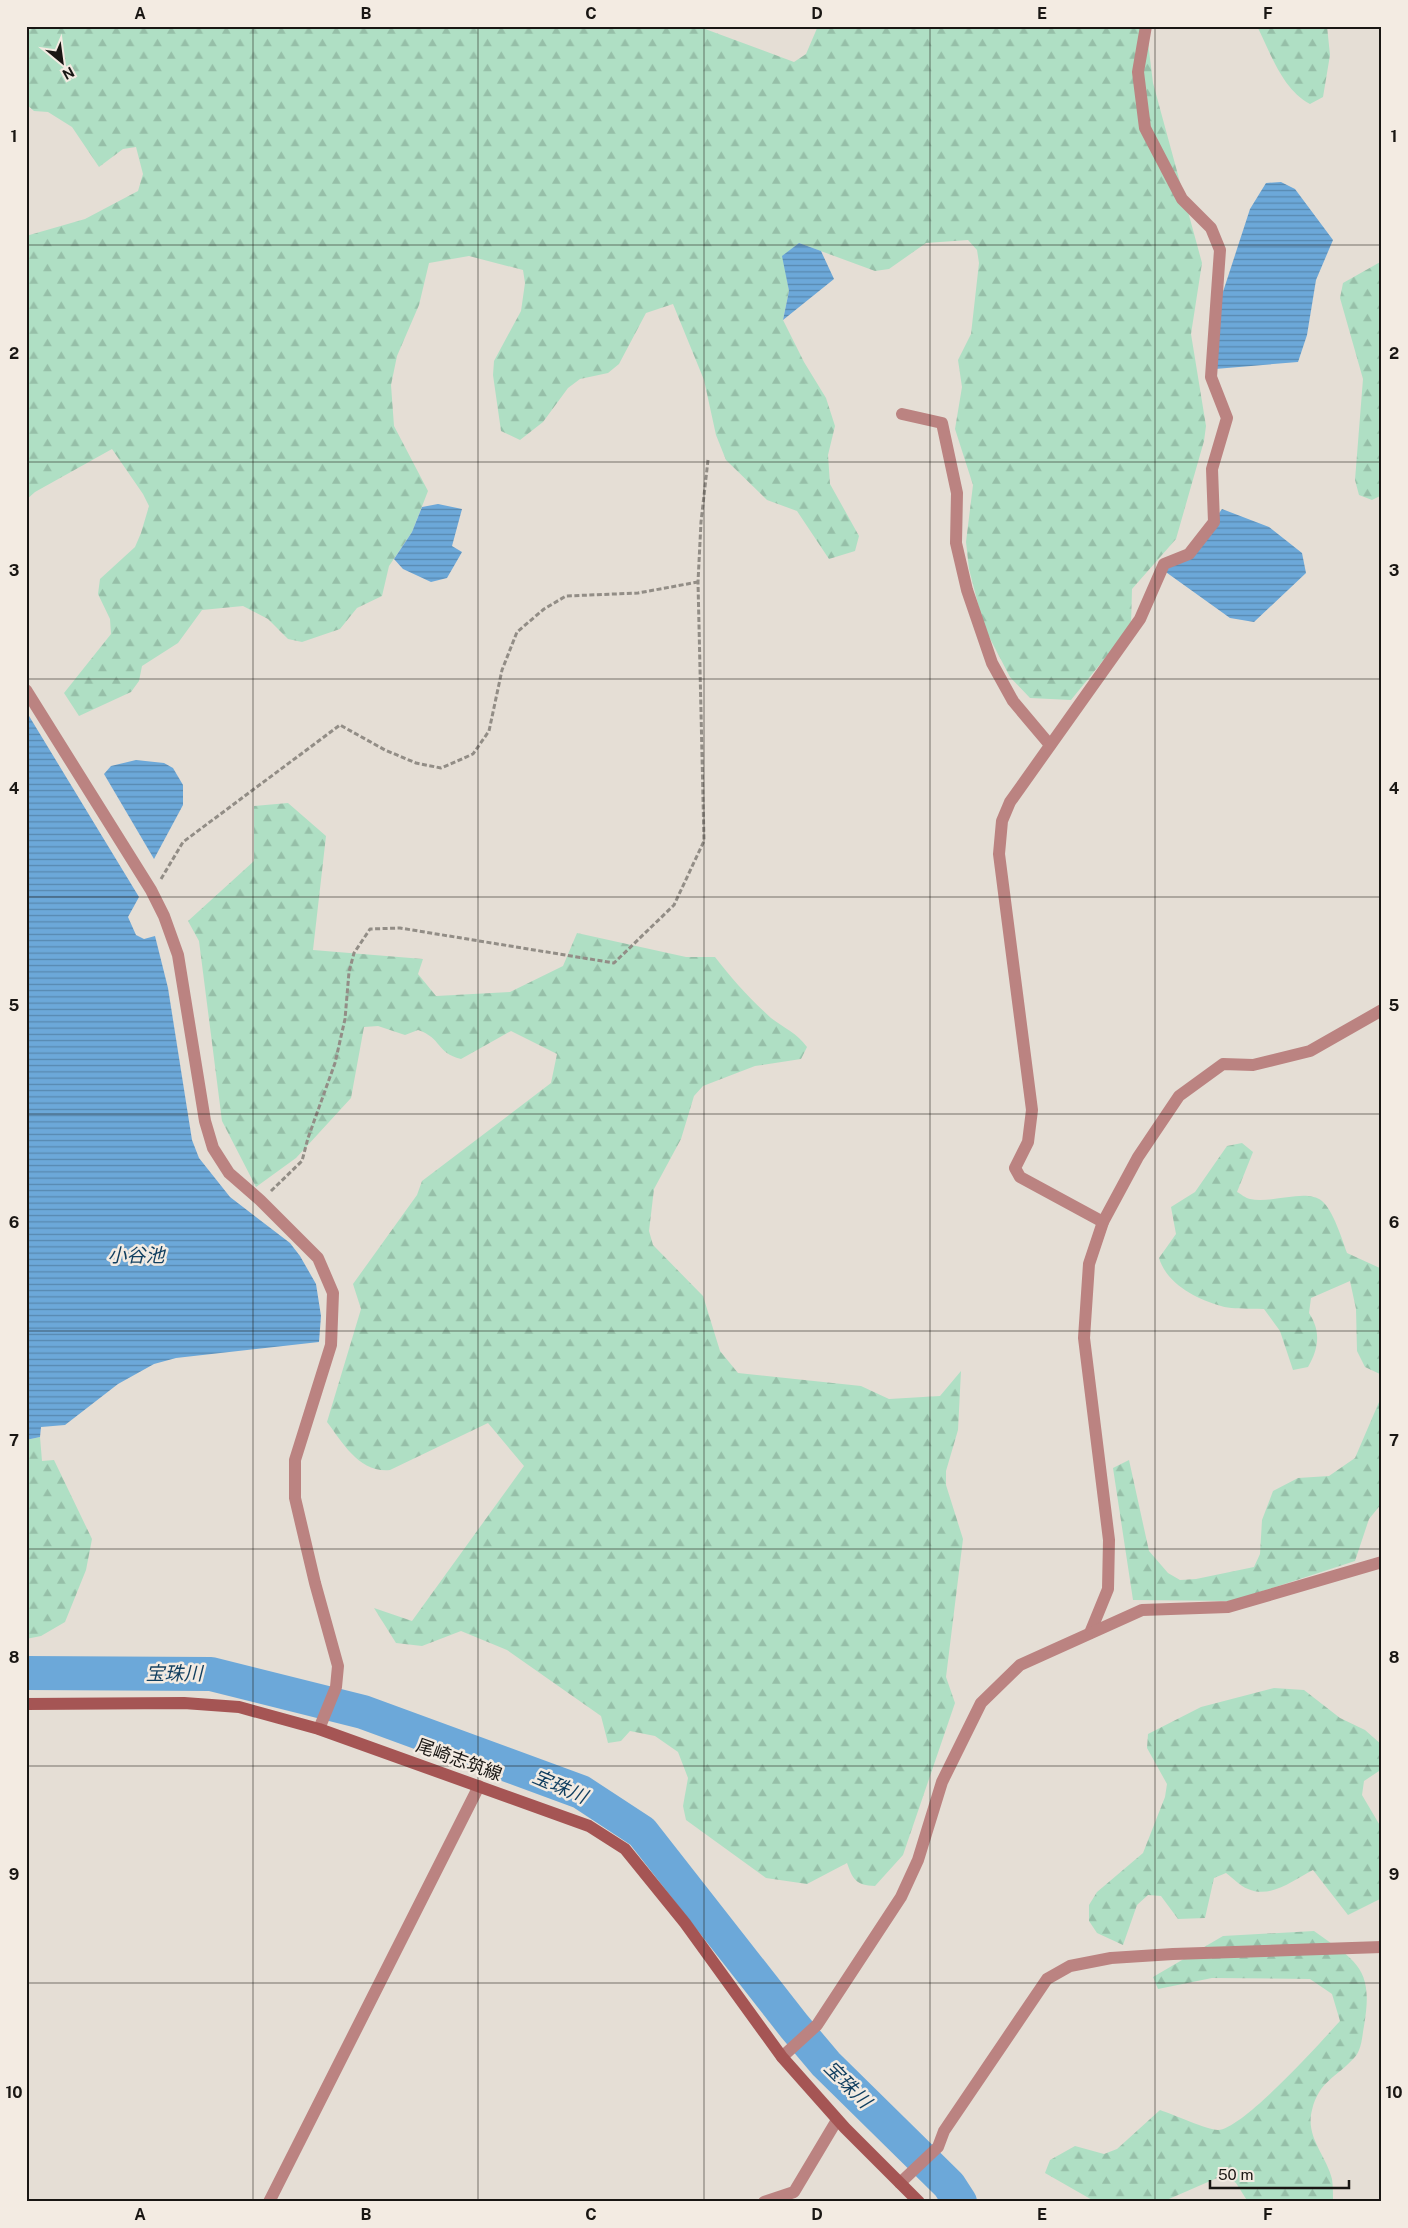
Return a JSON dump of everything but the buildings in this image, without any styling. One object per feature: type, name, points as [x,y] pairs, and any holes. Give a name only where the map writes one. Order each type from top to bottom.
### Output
[{"type":"main road","name":"尾崎志筑線","points":[[26,1704],[184,1703],[239,1707],[321,1724],[479,1786],[589,1826],[625,1849],[686,1923],[838,2120],[919,2202]]},
{"type":"street","points":[[1103,1222],[1020,1177],[1014,1168],[1028,1142],[1032,1110],[1000,854],[1002,821],[1010,802],[1140,620],[1164,564],[1189,554],[1214,522],[1212,469],[1227,418],[1211,377],[1220,250],[1211,228],[1182,199],[1145,128],[1138,72],[1146,26]]},
{"type":"street","points":[[902,414],[942,423],[957,493],[956,543],[967,590],[992,663],[1013,701],[1050,745]]},
{"type":"street","points":[[26,690],[151,890],[164,916],[178,954],[205,1121],[213,1148],[230,1173],[318,1258],[332,1293],[331,1345],[295,1460],[295,1498],[315,1583],[338,1666],[336,1687],[321,1724]]},
{"type":"street","points":[[1090,1632],[1108,1589],[1109,1540],[1084,1338],[1089,1264],[1103,1222],[1138,1157],[1179,1096],[1223,1064],[1253,1065],[1310,1050],[1382,1010]]},
{"type":"street","points":[[787,2053],[817,2025],[901,1897],[918,1860],[942,1782],[980,1702],[1020,1665],[1142,1610],[1228,1607],[1382,1562]]},
{"type":"street","points":[[269,2202],[479,1786]]},
{"type":"street","points":[[900,2183],[938,2148],[944,2131],[1046,1979],[1070,1966],[1111,1958],[1174,1954],[1382,1947]]},
{"type":"street","points":[[764,2202],[794,2192],[838,2120]]},
{"type":"path","points":[[260,1200],[302,1162],[308,1138],[335,1063],[345,1019],[349,972],[354,953],[370,930],[400,928],[614,963],[674,905],[704,841],[698,582],[700,522],[708,460]]},
{"type":"path","points":[[151,890],[162,878],[183,842],[340,725],[385,750],[416,763],[440,768],[473,754],[489,731],[502,670],[517,632],[544,609],[566,596],[638,593],[698,582]]},
{"type":"green space","points":[[35,26],[697,26],[794,62],[806,54],[818,26],[1146,26],[1153,83],[1202,263],[1191,334],[1206,426],[1204,441],[1176,539],[1132,589],[1131,626],[1071,700],[1030,698],[1010,677],[984,627],[969,569],[966,542],[973,485],[955,429],[962,387],[958,360],[971,334],[979,263],[977,250],[968,240],[926,243],[889,269],[875,271],[799,243],[783,256],[789,291],[783,320],[804,362],[826,398],[835,426],[828,455],[830,484],[859,536],[855,551],[829,559],[797,511],[767,500],[726,460],[716,435],[704,380],[673,304],[646,313],[619,364],[608,373],[580,379],[568,388],[543,422],[520,440],[501,431],[493,375],[494,361],[521,311],[525,283],[523,270],[469,256],[429,263],[419,305],[397,356],[391,385],[394,426],[428,491],[412,532],[389,566],[382,596],[357,608],[340,629],[302,642],[288,639],[268,619],[243,606],[202,610],[178,643],[142,666],[139,681],[131,692],[79,716],[64,693],[111,634],[110,619],[98,594],[100,579],[135,547],[149,506],[143,494],[112,449],[35,492],[26,500],[26,236],[85,219],[138,191],[143,174],[136,147],[123,149],[99,167],[72,127],[48,112],[34,111],[26,104],[26,33]]},
{"type":"green space","points":[[1257,26],[1327,26],[1330,55],[1323,97],[1310,104],[1292,89],[1278,70]]},
{"type":"green space","points":[[1382,261],[1382,495],[1372,500],[1359,495],[1355,480],[1363,379],[1340,298],[1343,283]]},
{"type":"green space","points":[[288,803],[326,836],[313,950],[423,959],[418,974],[436,996],[510,992],[563,966],[577,933],[686,957],[715,957],[771,1018],[799,1038],[807,1047],[801,1059],[755,1066],[703,1086],[694,1096],[681,1139],[654,1189],[649,1231],[653,1245],[703,1296],[720,1351],[738,1373],[861,1386],[889,1399],[940,1396],[961,1371],[958,1430],[946,1471],[946,1485],[963,1539],[946,1677],[955,1703],[903,1855],[875,1886],[859,1883],[851,1874],[847,1863],[807,1884],[766,1878],[686,1820],[683,1806],[688,1778],[678,1752],[655,1736],[630,1731],[621,1741],[608,1743],[601,1716],[507,1650],[461,1631],[422,1646],[396,1643],[374,1608],[412,1621],[524,1466],[488,1423],[390,1470],[379,1470],[369,1467],[353,1455],[327,1422],[361,1309],[353,1284],[417,1195],[422,1181],[551,1083],[557,1054],[511,1031],[461,1059],[447,1053],[426,1033],[418,1030],[405,1035],[378,1026],[364,1027],[351,1098],[296,1158],[256,1187],[222,1121],[199,941],[188,921],[254,861],[254,806]]},
{"type":"green space","points":[[1242,1143],[1253,1152],[1237,1192],[1248,1198],[1259,1200],[1298,1196],[1315,1197],[1322,1201],[1330,1211],[1347,1253],[1382,1269],[1382,1375],[1365,1367],[1357,1351],[1356,1309],[1350,1281],[1311,1298],[1309,1313],[1317,1333],[1316,1346],[1308,1367],[1293,1370],[1280,1331],[1264,1309],[1226,1307],[1211,1303],[1193,1295],[1176,1283],[1163,1267],[1159,1258],[1176,1234],[1171,1207],[1195,1192],[1227,1146]]},
{"type":"green space","points":[[1382,1395],[1382,1503],[1369,1519],[1355,1561],[1232,1601],[1133,1600],[1113,1468],[1129,1460],[1149,1551],[1168,1573],[1180,1580],[1196,1579],[1254,1567],[1260,1554],[1262,1520],[1273,1491],[1298,1478],[1329,1476],[1355,1458]]},
{"type":"green space","points":[[40,1437],[42,1461],[54,1460],[92,1539],[86,1570],[65,1622],[41,1636],[26,1639],[26,1440]]},
{"type":"green space","points":[[1274,1688],[1304,1690],[1340,1718],[1365,1730],[1382,1745],[1382,1769],[1364,1781],[1362,1795],[1382,1829],[1382,1898],[1348,1915],[1313,1870],[1282,1887],[1265,1892],[1245,1888],[1226,1873],[1214,1878],[1205,1918],[1178,1919],[1161,1896],[1148,1895],[1137,1905],[1123,1945],[1097,1933],[1089,1921],[1089,1905],[1097,1892],[1143,1853],[1165,1797],[1167,1784],[1147,1748],[1148,1734],[1201,1707]]},
{"type":"green space","points":[[1314,1931],[1351,1959],[1359,1968],[1364,1979],[1366,1991],[1364,2026],[1359,2051],[1319,2092],[1312,2110],[1311,2129],[1332,2179],[1333,2202],[1248,2202],[1236,2183],[1224,2175],[1162,2202],[1101,2202],[1094,2201],[1045,2173],[1050,2160],[1075,2146],[1104,2154],[1117,2149],[1160,2110],[1198,2125],[1218,2130],[1230,2126],[1263,2101],[1340,2021],[1332,1994],[1310,1979],[1212,1978],[1158,1989],[1153,1977],[1223,1936]]},
{"type":"water","points":[[1281,182],[1295,189],[1333,240],[1316,280],[1307,335],[1298,362],[1215,369],[1222,295],[1250,209],[1266,183]]},
{"type":"water","points":[[799,243],[821,251],[834,279],[783,320],[789,291],[782,256]]},
{"type":"water","points":[[438,504],[462,509],[452,546],[462,552],[447,578],[431,582],[403,569],[394,559],[412,532],[422,507]]},
{"type":"water","points":[[1222,509],[1269,527],[1302,553],[1306,573],[1254,622],[1230,618],[1163,570],[1189,555]]},
{"type":"water","name":"小谷池","points":[[26,711],[139,897],[128,917],[136,935],[144,939],[155,936],[168,988],[192,1140],[199,1158],[230,1197],[290,1243],[316,1284],[321,1316],[319,1342],[176,1358],[154,1364],[118,1384],[65,1425],[41,1427],[40,1437],[26,1440]]},
{"type":"water","points":[[136,760],[164,763],[173,768],[183,785],[183,805],[154,859],[104,774],[111,766]]},
{"type":"waterway","name":"宝珠川","points":[[26,1673],[211,1674],[363,1712],[581,1792],[642,1832],[826,2064],[949,2185],[960,2202]]}]
